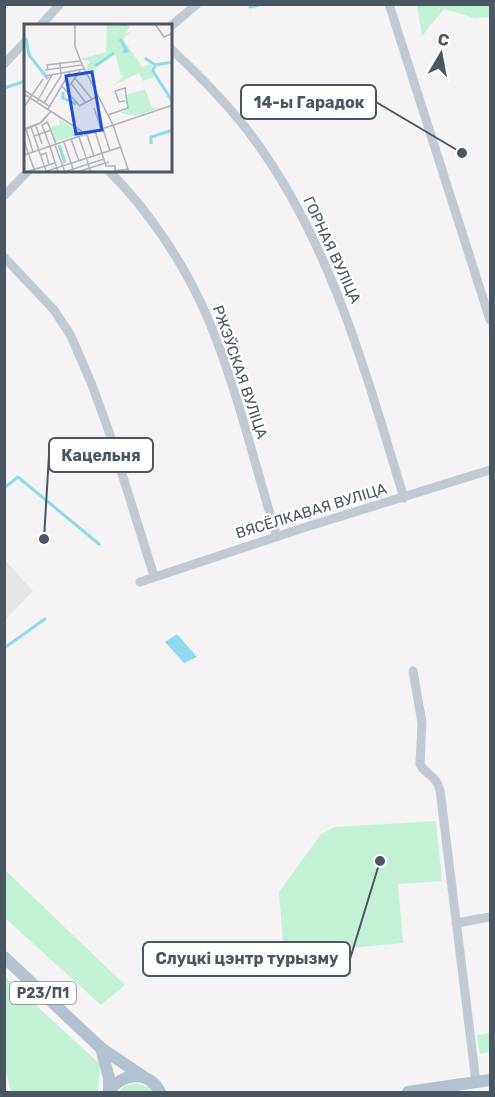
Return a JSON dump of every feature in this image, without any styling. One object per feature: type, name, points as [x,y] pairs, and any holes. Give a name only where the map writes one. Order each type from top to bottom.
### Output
[{"type":"main road","name":"Р23/П1","points":[[4,957],[100,1048],[144,1077]]},
{"type":"main road","name":"Р23/П1","points":[[100,1048],[110,1078],[109,1092]]},
{"type":"main road","points":[[109,1092],[114,1085],[128,1077],[144,1077],[161,1091]]},
{"type":"main road","points":[[408,1092],[490,1080]]},
{"type":"street","points":[[42,24],[60,4]]},
{"type":"street","points":[[172,25],[197,4]]},
{"type":"street","points":[[389,4],[490,320]]},
{"type":"street","points":[[4,64],[24,44]]},
{"type":"street","name":"ГОРНАЯ ВУЛІЦА","points":[[172,50],[218,95],[254,139],[302,218],[320,254],[359,350],[404,498]]},
{"type":"street","points":[[4,196],[27,172]]},
{"type":"street","name":"РЖЭЎСКАЯ ВУЛІЦА","points":[[110,172],[155,225],[206,314],[230,379],[277,537]]},
{"type":"street","points":[[4,257],[54,310],[71,336],[108,429],[153,576]]},
{"type":"street","name":"ВЯСЁЛКАВАЯ ВУЛІЦА","points":[[140,582],[490,470]]},
{"type":"street","points":[[413,671],[422,723],[420,764],[437,781],[440,790],[476,1082]]},
{"type":"street","points":[[456,923],[490,917]]},
{"type":"shaded area","points":[[5,560],[33,591],[5,620]]},
{"type":"green space","points":[[417,5],[490,5],[490,17],[475,18],[444,9],[422,36]]},
{"type":"green space","points":[[436,821],[442,881],[398,884],[403,943],[284,954],[279,892],[321,834],[335,827]]},
{"type":"green space","points":[[5,870],[125,985],[101,1005],[5,918]]},
{"type":"green space","points":[[4,976],[100,1064],[98,1092],[11,1092],[4,1066]]},
{"type":"green space","points":[[490,1033],[490,1052],[480,1054],[477,1035]]},
{"type":"green space","points":[[137,1083],[149,1087],[154,1092],[119,1092],[124,1086]]},
{"type":"water","points":[[177,634],[197,657],[184,663],[165,642]]},
{"type":"waterway","points":[[250,7],[259,5]]},
{"type":"waterway","points":[[4,88],[24,82]]},
{"type":"waterway","points":[[4,488],[18,477],[99,544]]},
{"type":"waterway","points":[[4,648],[45,619]]},
{"type":"place","name":"14-ы Гарадок","points":[[462,153]]},
{"type":"place","name":"Кацельня","points":[[44,539]]},
{"type":"place","name":"Слуцкі цэнтр турызму","points":[[380,861]]}]
